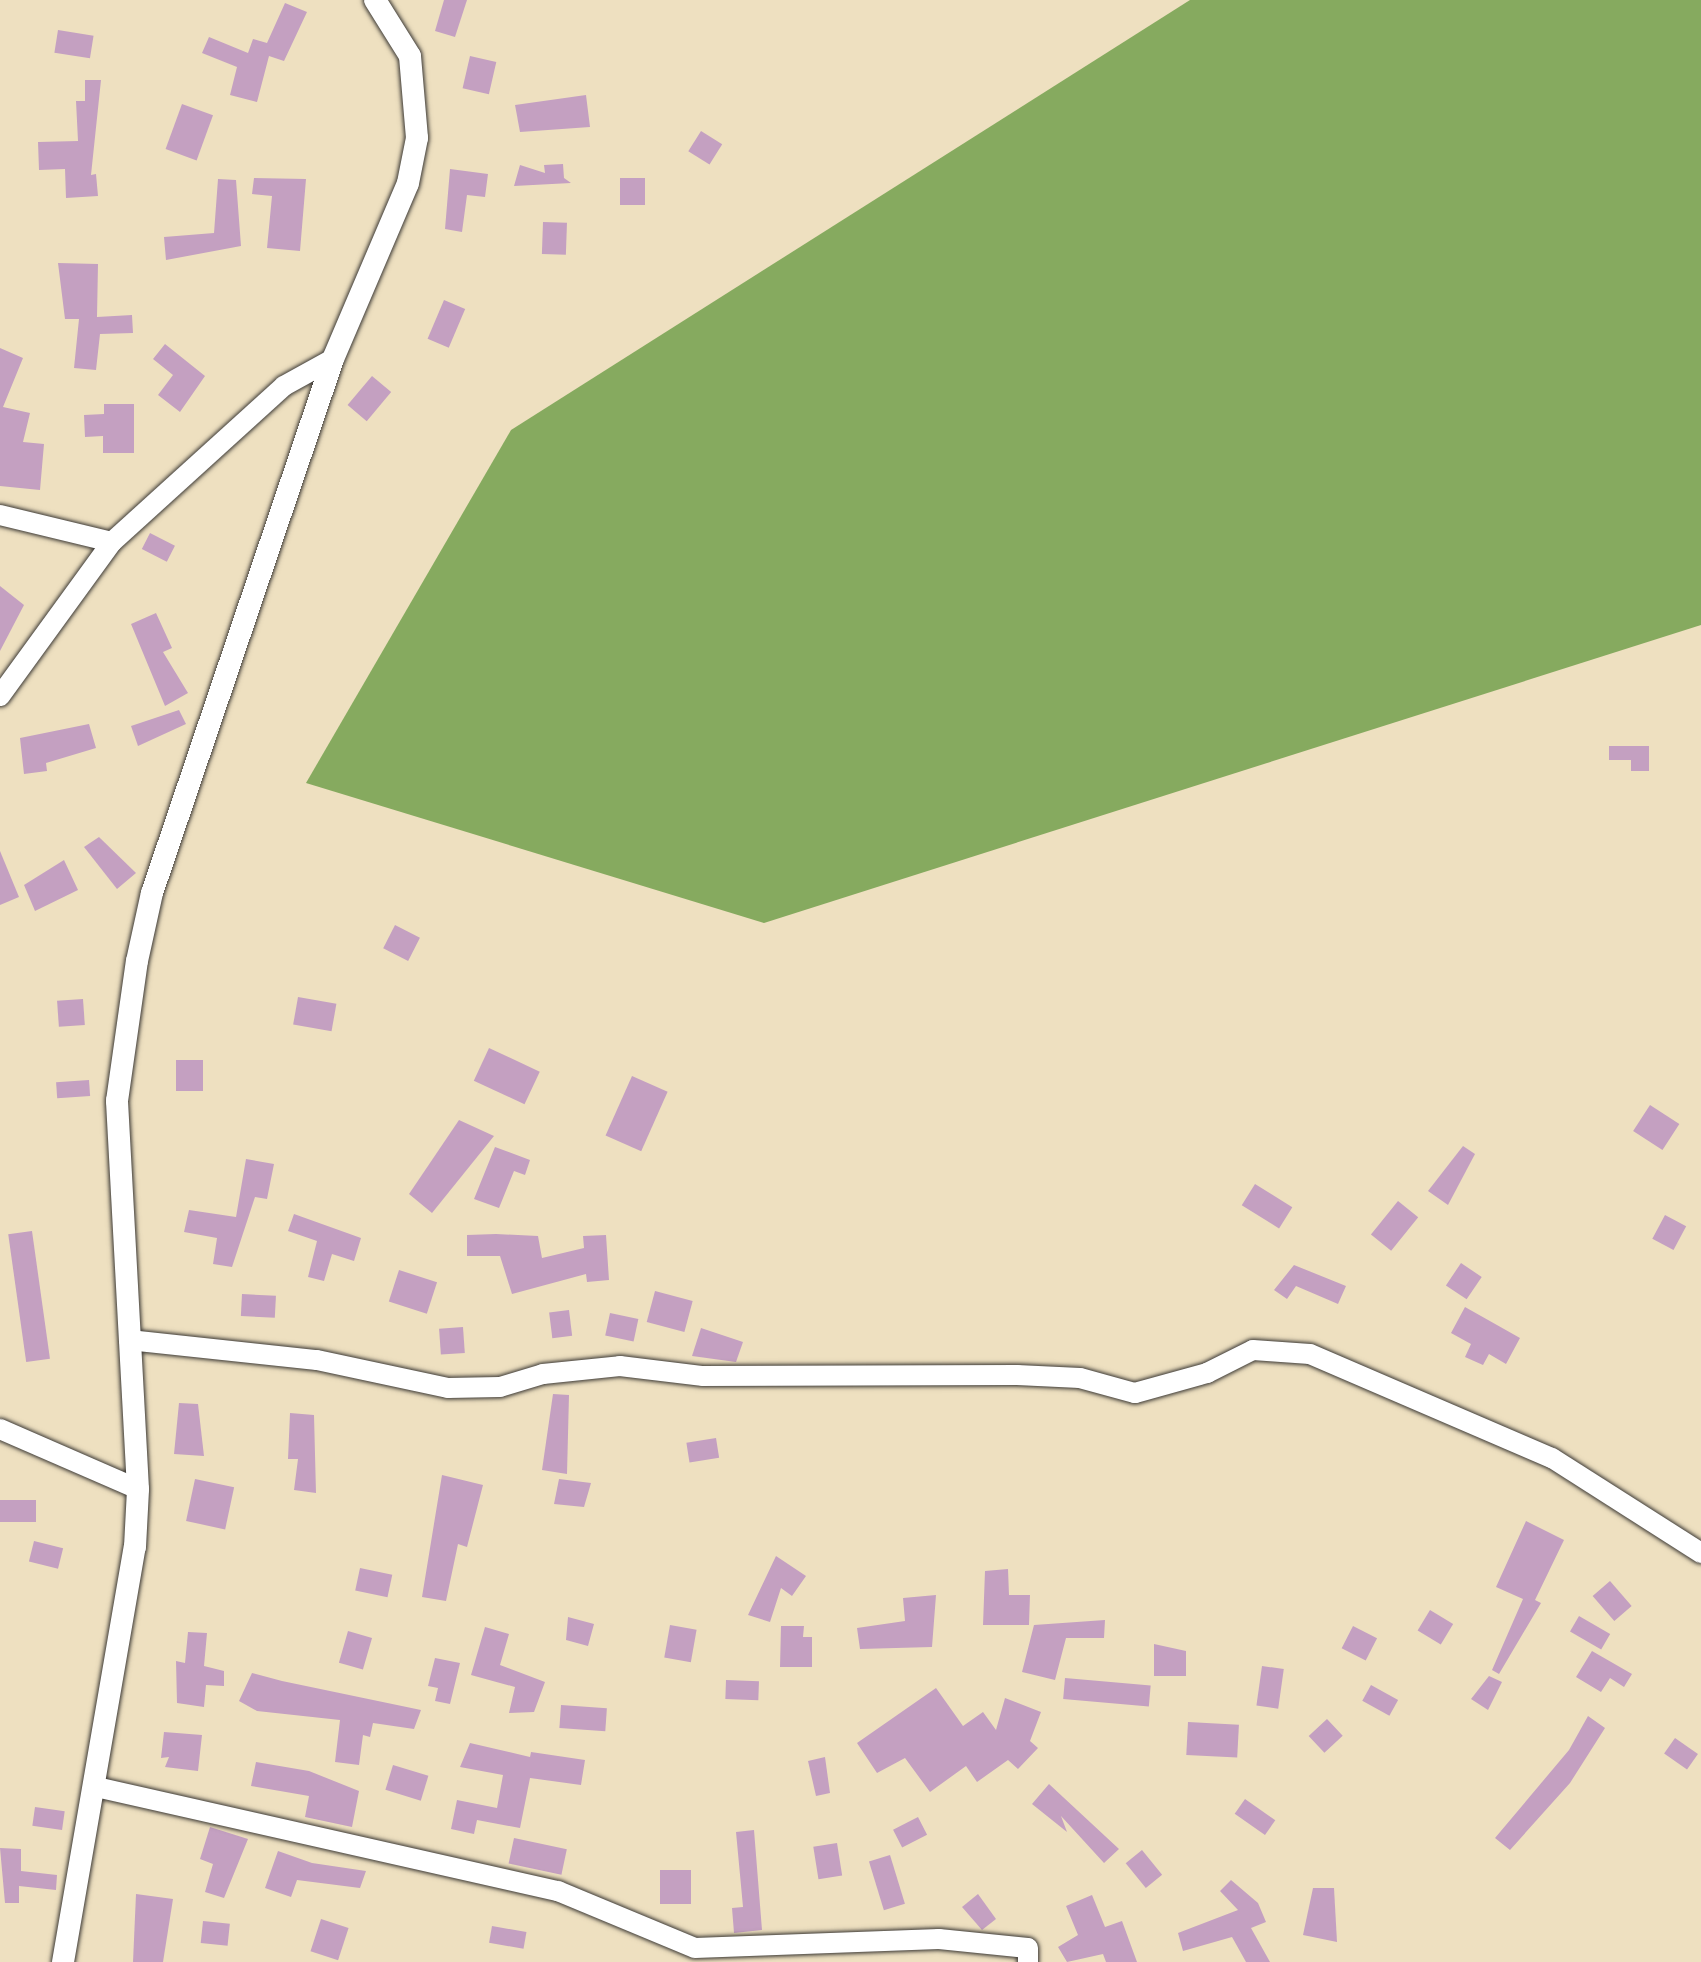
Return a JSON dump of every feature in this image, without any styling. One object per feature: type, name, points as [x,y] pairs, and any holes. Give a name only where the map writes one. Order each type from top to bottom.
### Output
[{"type":"street","points":[[63,1962],[122,1642],[138,1489],[116,1101],[137,962],[158,875],[333,360],[388,238],[417,138],[410,56],[375,0]]},
{"type":"street","points":[[0,696],[112,542],[284,386],[333,360]]},
{"type":"street","points":[[0,515],[112,542]]},
{"type":"street","points":[[129,1340],[317,1360],[448,1388],[500,1388],[543,1374],[620,1366],[703,1376],[1016,1374],[1080,1378],[1135,1393],[1208,1373],[1253,1350],[1310,1354],[1552,1458],[1701,1553]]},
{"type":"street","points":[[0,1429],[138,1489]]},
{"type":"street","points":[[96,1787],[558,1890],[695,1948],[939,1939],[1028,1948],[1028,1962]]},
{"type":"green space","points":[[1190,0],[1701,0],[1701,625],[764,923],[306,783],[511,430]]},
{"type":"building","points":[[444,0],[467,0],[455,37],[435,31]]},
{"type":"building","points":[[285,3],[307,12],[284,61],[269,56],[257,102],[230,95],[237,67],[202,53],[209,37],[248,53],[253,39],[267,43]]},
{"type":"building","points":[[58,30],[94,36],[90,58],[54,53]]},
{"type":"building","points":[[470,56],[496,62],[489,94],[463,88]]},
{"type":"building","points":[[85,80],[101,80],[91,175],[96,174],[98,196],[66,198],[65,169],[39,170],[38,142],[78,141],[76,101],[85,101]]},
{"type":"building","points":[[586,95],[590,127],[520,132],[515,105]]},
{"type":"building","points":[[182,104],[213,115],[197,160],[166,149]]},
{"type":"building","points":[[701,131],[722,144],[709,165],[688,151]]},
{"type":"building","points":[[563,164],[564,178],[571,183],[514,186],[520,165],[545,173],[544,165]]},
{"type":"building","points":[[450,169],[488,174],[485,197],[467,195],[462,232],[445,229]]},
{"type":"building","points":[[254,178],[306,179],[300,251],[267,248],[272,196],[252,194]]},
{"type":"building","points":[[620,178],[645,178],[645,205],[620,205]]},
{"type":"building","points":[[218,179],[236,180],[241,246],[166,260],[164,237],[214,233]]},
{"type":"building","points":[[543,222],[567,223],[566,255],[542,254]]},
{"type":"building","points":[[58,263],[98,264],[97,317],[132,315],[133,333],[100,334],[96,370],[74,368],[79,319],[65,319]]},
{"type":"building","points":[[444,300],[465,309],[449,348],[428,339]]},
{"type":"building","points":[[165,344],[205,376],[180,412],[158,395],[173,375],[153,359]]},
{"type":"building","points":[[0,348],[23,358],[3,407],[30,413],[23,442],[44,444],[40,490],[0,486]]},
{"type":"building","points":[[372,376],[391,392],[367,421],[348,405]]},
{"type":"building","points":[[104,404],[134,404],[134,453],[103,453],[103,436],[85,437],[84,415],[104,414]]},
{"type":"building","points":[[150,533],[175,546],[167,562],[142,549]]},
{"type":"building","points":[[0,586],[24,605],[0,651]]},
{"type":"building","points":[[156,613],[172,648],[163,652],[188,693],[165,706],[131,624]]},
{"type":"building","points":[[179,710],[186,724],[138,746],[131,726]]},
{"type":"building","points":[[89,724],[96,748],[46,763],[47,771],[24,774],[20,738]]},
{"type":"building","points":[[1609,746],[1649,746],[1649,771],[1631,771],[1631,760],[1609,760]]},
{"type":"building","points":[[99,837],[136,873],[117,889],[84,847]]},
{"type":"building","points":[[0,851],[19,897],[0,905]]},
{"type":"building","points":[[64,860],[78,890],[35,911],[24,885]]},
{"type":"building","points":[[395,925],[420,938],[408,961],[383,948]]},
{"type":"building","points":[[298,997],[336,1004],[332,1031],[293,1025]]},
{"type":"building","points":[[83,999],[85,1025],[59,1027],[57,1001]]},
{"type":"building","points":[[489,1048],[540,1072],[525,1104],[474,1081]]},
{"type":"building","points":[[176,1060],[203,1060],[203,1091],[176,1091]]},
{"type":"building","points":[[632,1076],[668,1092],[641,1151],[606,1135]]},
{"type":"building","points":[[89,1080],[90,1096],[57,1098],[56,1082]]},
{"type":"building","points":[[1650,1105],[1679,1124],[1662,1150],[1633,1131]]},
{"type":"building","points":[[459,1120],[494,1136],[432,1213],[409,1194]]},
{"type":"building","points":[[1463,1146],[1475,1154],[1448,1205],[1428,1191]]},
{"type":"building","points":[[495,1147],[530,1160],[525,1175],[514,1171],[499,1208],[474,1199]]},
{"type":"building","points":[[246,1159],[274,1164],[267,1199],[255,1197],[232,1267],[213,1264],[217,1238],[184,1232],[189,1210],[236,1217]]},
{"type":"building","points":[[1255,1184],[1292,1207],[1279,1229],[1242,1205]]},
{"type":"building","points":[[1398,1201],[1418,1217],[1391,1251],[1371,1234]]},
{"type":"building","points":[[294,1214],[361,1238],[354,1261],[332,1254],[324,1281],[308,1277],[317,1241],[288,1231]]},
{"type":"building","points":[[1665,1215],[1686,1226],[1674,1250],[1652,1239]]},
{"type":"building","points":[[32,1231],[50,1359],[26,1362],[8,1234]]},
{"type":"building","points":[[467,1235],[538,1236],[542,1258],[584,1248],[583,1236],[606,1235],[609,1280],[587,1282],[586,1274],[512,1294],[500,1256],[467,1256]]},
{"type":"building","points":[[1461,1263],[1482,1277],[1467,1299],[1446,1285]]},
{"type":"building","points":[[1294,1265],[1346,1286],[1338,1304],[1296,1286],[1287,1299],[1274,1290]]},
{"type":"building","points":[[399,1270],[437,1282],[427,1314],[389,1301]]},
{"type":"building","points":[[655,1291],[693,1301],[684,1332],[647,1322]]},
{"type":"building","points":[[242,1294],[276,1296],[275,1318],[241,1316]]},
{"type":"building","points":[[1465,1307],[1520,1338],[1506,1364],[1489,1354],[1483,1365],[1465,1357],[1471,1344],[1451,1333]]},
{"type":"building","points":[[569,1310],[572,1336],[552,1338],[549,1312]]},
{"type":"building","points":[[610,1313],[638,1319],[634,1342],[605,1335]]},
{"type":"building","points":[[463,1327],[465,1353],[441,1355],[439,1329]]},
{"type":"building","points":[[701,1328],[743,1342],[736,1362],[692,1356]]},
{"type":"building","points":[[553,1394],[569,1395],[567,1474],[542,1470]]},
{"type":"building","points":[[179,1403],[198,1404],[204,1456],[174,1454]]},
{"type":"building","points":[[290,1413],[314,1415],[316,1493],[294,1490],[298,1459],[288,1459]]},
{"type":"building","points":[[716,1438],[719,1458],[689,1462],[686,1443]]},
{"type":"building","points":[[442,1475],[483,1485],[467,1547],[458,1544],[446,1601],[422,1597]]},
{"type":"building","points":[[195,1479],[234,1487],[225,1529],[186,1521]]},
{"type":"building","points":[[559,1479],[591,1483],[584,1507],[554,1504]]},
{"type":"building","points":[[0,1500],[36,1500],[36,1522],[0,1522]]},
{"type":"building","points":[[1526,1521],[1564,1540],[1535,1600],[1541,1603],[1499,1674],[1492,1670],[1523,1599],[1496,1587]]},
{"type":"building","points":[[34,1541],[63,1548],[58,1569],[29,1561]]},
{"type":"building","points":[[776,1556],[806,1576],[792,1596],[781,1588],[770,1622],[748,1615]]},
{"type":"building","points":[[360,1568],[392,1575],[387,1597],[355,1590]]},
{"type":"building","points":[[1008,1569],[1009,1595],[1030,1595],[1029,1625],[983,1625],[985,1571]]},
{"type":"building","points":[[1610,1581],[1632,1606],[1614,1621],[1593,1596]]},
{"type":"building","points":[[936,1595],[932,1647],[860,1649],[857,1628],[905,1621],[903,1598]]},
{"type":"building","points":[[1430,1610],[1453,1624],[1441,1644],[1418,1631]]},
{"type":"building","points":[[1579,1616],[1610,1634],[1601,1650],[1570,1632]]},
{"type":"building","points":[[568,1617],[594,1624],[588,1646],[566,1640]]},
{"type":"building","points":[[1105,1620],[1104,1638],[1066,1638],[1055,1680],[1022,1672],[1034,1625]]},
{"type":"building","points":[[670,1625],[697,1630],[691,1662],[664,1657]]},
{"type":"building","points":[[781,1626],[804,1626],[803,1637],[812,1637],[812,1667],[780,1667]]},
{"type":"building","points":[[1353,1626],[1377,1638],[1366,1661],[1342,1648]]},
{"type":"building","points":[[485,1627],[509,1634],[500,1665],[545,1682],[534,1712],[509,1713],[515,1687],[471,1675]]},
{"type":"building","points":[[348,1631],[372,1638],[363,1670],[339,1663]]},
{"type":"building","points":[[188,1632],[207,1633],[204,1666],[224,1671],[224,1686],[206,1685],[204,1707],[177,1703],[176,1661],[185,1663]]},
{"type":"building","points":[[1154,1644],[1186,1651],[1186,1676],[1154,1676]]},
{"type":"building","points":[[1592,1651],[1632,1674],[1624,1687],[1610,1678],[1601,1692],[1576,1677]]},
{"type":"building","points":[[435,1658],[460,1663],[450,1704],[435,1701],[438,1688],[428,1686]]},
{"type":"building","points":[[1262,1666],[1284,1669],[1278,1709],[1256,1706]]},
{"type":"building","points":[[252,1673],[421,1710],[414,1729],[373,1723],[370,1737],[363,1735],[359,1765],[335,1762],[340,1720],[257,1711],[239,1701]]},
{"type":"building","points":[[1489,1676],[1502,1682],[1488,1710],[1471,1699]]},
{"type":"building","points":[[1065,1678],[1151,1685],[1149,1706],[1063,1699]]},
{"type":"building","points":[[726,1680],[759,1681],[758,1700],[725,1699]]},
{"type":"building","points":[[1371,1685],[1398,1700],[1389,1716],[1362,1701]]},
{"type":"building","points":[[936,1688],[963,1726],[983,1712],[996,1730],[1005,1698],[1041,1712],[1030,1741],[1038,1748],[1018,1769],[1008,1760],[977,1782],[966,1766],[930,1792],[905,1758],[877,1773],[857,1743]]},
{"type":"building","points":[[561,1705],[607,1708],[605,1731],[559,1728]]},
{"type":"building","points":[[1588,1716],[1605,1728],[1570,1783],[1510,1850],[1495,1838],[1569,1750]]},
{"type":"building","points":[[1327,1719],[1343,1736],[1324,1753],[1309,1736]]},
{"type":"building","points":[[1188,1722],[1239,1725],[1237,1758],[1186,1755]]},
{"type":"building","points":[[164,1732],[202,1735],[198,1771],[165,1767],[169,1757],[161,1758]]},
{"type":"building","points":[[1675,1738],[1698,1754],[1687,1770],[1664,1754]]},
{"type":"building","points":[[470,1743],[530,1757],[531,1752],[585,1760],[581,1785],[530,1778],[520,1828],[477,1820],[474,1834],[451,1829],[457,1800],[497,1808],[503,1775],[460,1767]]},
{"type":"building","points":[[825,1757],[830,1793],[816,1796],[808,1761]]},
{"type":"building","points":[[256,1762],[309,1771],[359,1791],[352,1827],[305,1817],[309,1796],[251,1786]]},
{"type":"building","points":[[393,1765],[428,1776],[421,1801],[385,1790]]},
{"type":"building","points":[[1049,1784],[1119,1849],[1104,1863],[1061,1816],[1067,1832],[1032,1804]]},
{"type":"building","points":[[1245,1799],[1275,1820],[1265,1835],[1235,1814]]},
{"type":"building","points":[[35,1807],[65,1811],[62,1830],[32,1826]]},
{"type":"building","points":[[918,1817],[927,1835],[902,1848],[893,1830]]},
{"type":"building","points":[[210,1827],[248,1839],[224,1898],[205,1892],[213,1864],[200,1859]]},
{"type":"building","points":[[754,1830],[762,1930],[734,1933],[732,1908],[743,1907],[736,1832]]},
{"type":"building","points":[[514,1838],[567,1849],[561,1875],[509,1863]]},
{"type":"building","points":[[837,1843],[842,1876],[818,1879],[813,1847]]},
{"type":"building","points":[[0,1848],[21,1849],[21,1871],[57,1875],[56,1890],[19,1886],[19,1903],[5,1903]]},
{"type":"building","points":[[1142,1850],[1162,1875],[1146,1888],[1126,1863]]},
{"type":"building","points":[[278,1851],[312,1863],[366,1871],[360,1888],[297,1880],[291,1897],[265,1888]]},
{"type":"building","points":[[890,1855],[905,1904],[884,1910],[869,1861]]},
{"type":"building","points":[[660,1870],[691,1870],[691,1904],[660,1904]]},
{"type":"building","points":[[1231,1880],[1258,1903],[1266,1922],[1251,1928],[1270,1962],[1246,1962],[1232,1937],[1183,1951],[1178,1933],[1238,1910],[1220,1891]]},
{"type":"building","points":[[1313,1888],[1334,1888],[1337,1942],[1303,1935]]},
{"type":"building","points":[[136,1894],[173,1899],[163,1962],[133,1962]]},
{"type":"building","points":[[978,1894],[996,1919],[982,1930],[962,1907]]},
{"type":"building","points":[[1092,1895],[1105,1927],[1122,1921],[1137,1962],[1106,1962],[1103,1954],[1067,1962],[1058,1947],[1078,1935],[1066,1906]]},
{"type":"building","points":[[321,1919],[349,1928],[338,1960],[310,1951]]},
{"type":"building","points":[[203,1921],[230,1924],[228,1946],[201,1943]]},
{"type":"building","points":[[492,1926],[526,1932],[524,1949],[489,1943]]}]
